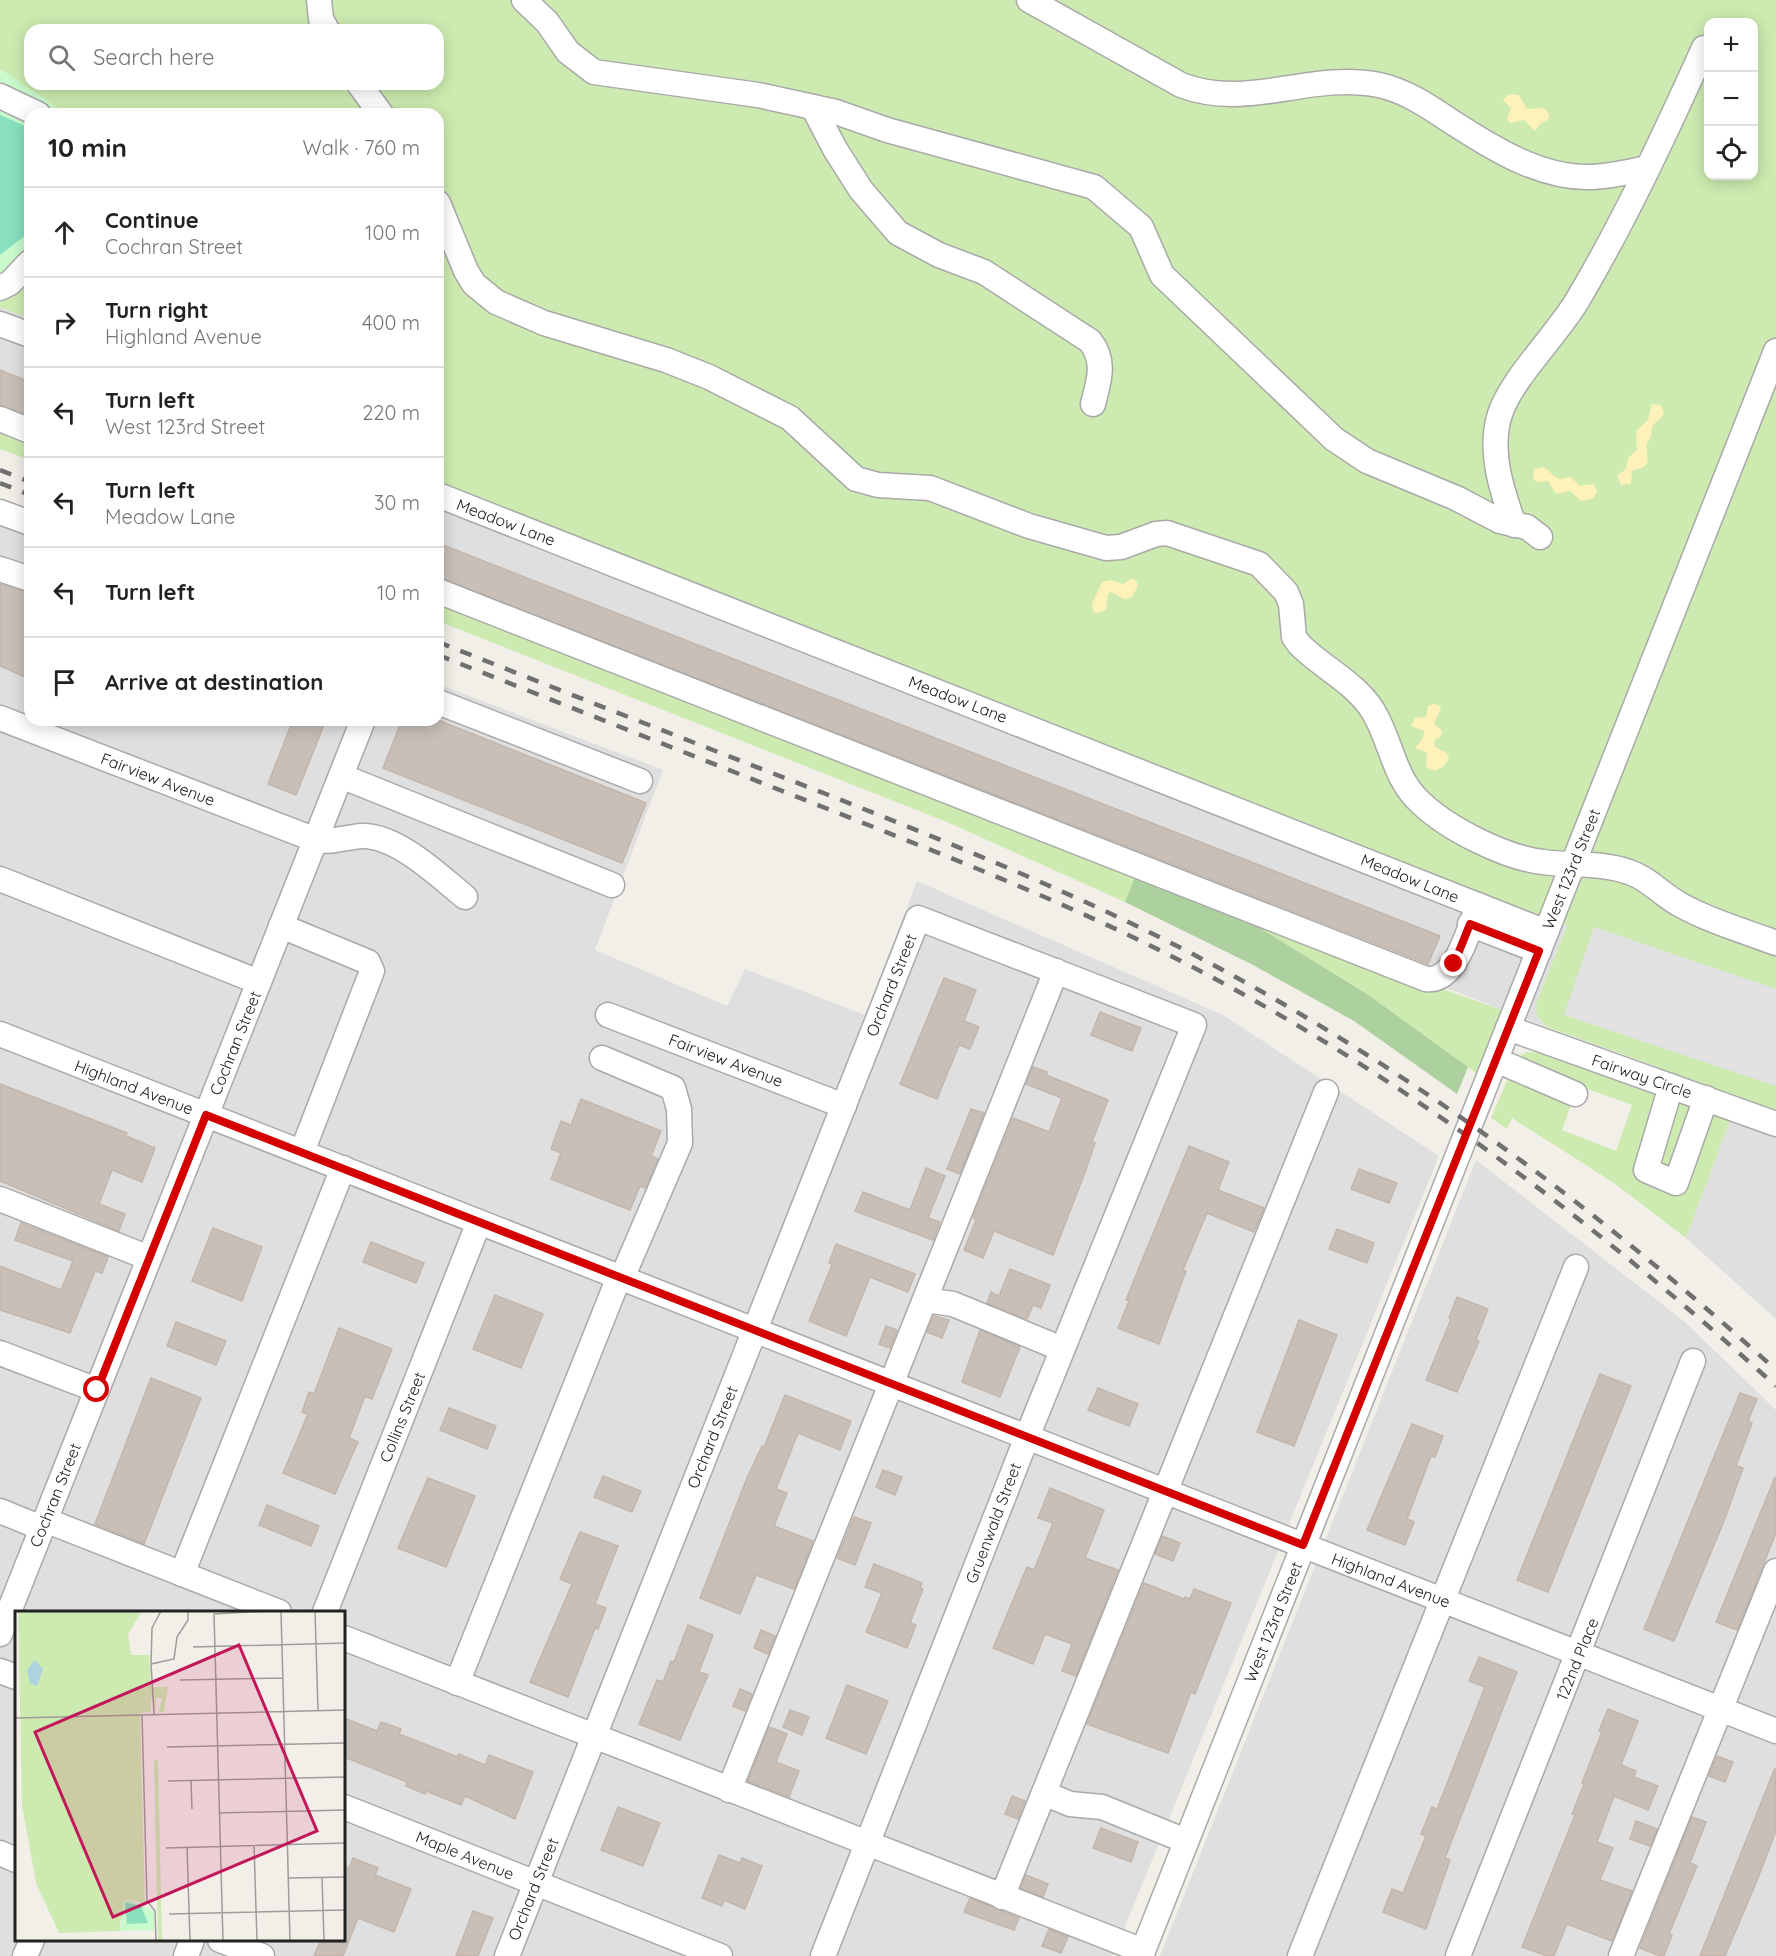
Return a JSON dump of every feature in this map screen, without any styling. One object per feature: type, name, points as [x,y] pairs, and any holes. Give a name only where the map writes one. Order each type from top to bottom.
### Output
[{"type":"street","points":[[319,0],[323,24]]},
{"type":"street","points":[[524,0],[547,22],[567,52],[594,72],[758,95],[813,107],[1094,187],[1141,227],[1162,275],[1334,439],[1367,461],[1514,525],[1527,527],[1540,537]]},
{"type":"street","points":[[1029,0],[1182,85],[1200,92],[1240,96],[1327,82],[1379,86],[1401,92],[1512,158],[1543,169],[1588,177],[1647,168]]},
{"type":"street","points":[[1514,525],[1500,485],[1497,431],[1500,413],[1515,385],[1571,311],[1599,265],[1704,48]]},
{"type":"street","points":[[363,90],[377,108]]},
{"type":"street","points":[[0,96],[25,108]]},
{"type":"street","points":[[813,107],[834,149],[861,190],[898,233],[939,255],[984,272],[1090,341],[1097,350],[1101,371],[1093,404]]},
{"type":"street","points":[[444,217],[466,271],[474,284],[490,298],[544,323],[666,360],[710,377],[790,418],[856,479],[865,483],[930,488],[1018,522],[1106,549],[1121,547],[1156,534],[1167,533],[1259,564],[1286,592],[1291,604],[1294,637],[1309,654],[1365,700],[1374,713],[1396,769],[1408,790],[1422,804],[1465,833],[1509,853],[1544,862],[1611,866],[1641,876],[1678,903],[1698,914],[1776,943]]},
{"type":"street","points":[[0,288],[10,283],[24,268]]},
{"type":"street","points":[[0,324],[24,333]]},
{"type":"street","name":"West 123rd Street","points":[[1142,1953],[1776,351]]},
{"type":"street","points":[[0,419],[24,428]]},
{"type":"street","name":"Meadow Lane","points":[[444,497],[1542,941]]},
{"type":"street","points":[[0,512],[24,521]]},
{"type":"street","points":[[0,569],[24,577]]},
{"type":"street","points":[[444,593],[1426,979],[1440,979],[1450,971],[1474,915]]},
{"type":"street","points":[[444,704],[640,781]]},
{"type":"street","name":"Fairview Avenue","points":[[0,718],[315,840]]},
{"type":"street","name":"Cochran Street","points":[[0,1634],[361,726]]},
{"type":"street","points":[[341,776],[612,885]]},
{"type":"street","points":[[315,840],[328,842],[362,836],[380,839],[411,854],[465,897]]},
{"type":"street","points":[[0,879],[259,982]]},
{"type":"street","name":"Orchard Street","points":[[507,1956],[918,918],[1056,971]]},
{"type":"street","points":[[281,926],[368,962],[372,971],[302,1152]]},
{"type":"street","points":[[729,1790],[1056,971]]},
{"type":"street","name":"Gruenwald Street","points":[[823,1956],[1062,1349],[1194,1025],[1056,971]]},
{"type":"street","name":"Fairview Avenue","points":[[608,1015],[844,1106]]},
{"type":"street","name":"Fairway Circle","points":[[1508,1028],[1776,1125]]},
{"type":"street","name":"Highland Avenue","points":[[0,1034],[1776,1731]]},
{"type":"street","points":[[457,1683],[621,1278],[680,1143],[681,1129],[673,1088],[602,1058]]},
{"type":"street","points":[[1496,1060],[1575,1094]]},
{"type":"street","points":[[1671,1086],[1646,1170],[1676,1183],[1706,1098]]},
{"type":"street","points":[[1002,1897],[1326,1092]]},
{"type":"street","points":[[182,1574],[343,1168]]},
{"type":"street","points":[[0,1199],[149,1258]]},
{"type":"street","name":"Collins Street","points":[[325,1611],[479,1222]]},
{"type":"street","points":[[1299,1956],[1576,1267]]},
{"type":"street","points":[[925,1300],[953,1304],[1062,1349]]},
{"type":"street","points":[[0,1353],[97,1390]]},
{"type":"street","name":"122nd Place","points":[[1458,1956],[1693,1361]]},
{"type":"street","points":[[0,1511],[44,1524],[276,1611]]},
{"type":"street","points":[[1621,1956],[1776,1571]]},
{"type":"street","points":[[345,1638],[1142,1953]]},
{"type":"street","points":[[0,1671],[15,1677]]},
{"type":"street","points":[[1044,1793],[1070,1804],[1102,1807],[1186,1841]]},
{"type":"street","name":"Maple Avenue","points":[[345,1807],[720,1956]]},
{"type":"street","points":[[0,1853],[15,1860]]},
{"type":"street","points":[[25,1956],[32,1941]]},
{"type":"street","points":[[186,1956],[192,1941]]},
{"type":"street","points":[[223,1941],[262,1956]]},
{"type":"shaded area","points":[[0,307],[24,317],[24,440],[0,431]]},
{"type":"shaded area","points":[[444,484],[1567,926],[1537,1001],[1539,1020],[1547,1027],[444,602]]},
{"type":"shaded area","points":[[0,517],[24,527],[24,726],[444,726],[444,686],[663,770],[595,950],[727,1006],[745,969],[865,1015],[917,881],[1223,1015],[1439,1156],[1113,1956],[0,1956]]},
{"type":"shaded area","points":[[1594,927],[1776,989],[1776,1086],[1564,1015]]},
{"type":"shaded area","points":[[1739,1097],[1776,1110],[1776,1319],[1686,1238]]},
{"type":"shaded area","points":[[1476,1160],[1685,1322],[1776,1410],[1776,1956],[1160,1956]]},
{"type":"green space","points":[[0,0],[1776,0],[1776,1110],[1739,1097],[1686,1238],[1614,1183],[1512,1118],[1507,1129],[1491,1118],[1509,1076],[1572,1102],[1562,1130],[1616,1151],[1632,1105],[1535,1070],[1516,1058],[1527,1052],[1540,1053],[1649,1092],[1658,1067],[1547,1027],[1538,1016],[1537,1001],[1567,926],[444,484],[444,108],[58,108],[31,90],[444,90],[444,24],[24,24],[24,85],[0,69]]},
{"type":"green space","points":[[0,69],[24,85],[24,90],[31,90],[58,108],[24,108],[24,282],[0,304]]},
{"type":"green space","points":[[0,115],[24,125],[24,237],[0,255]]},
{"type":"green space","points":[[24,282],[24,317],[0,307],[0,304]]},
{"type":"green space","points":[[0,431],[24,440],[24,458],[0,449]]},
{"type":"green space","points":[[444,602],[1135,877],[1125,902],[947,822],[444,623]]},
{"type":"green space","points":[[1135,877],[1247,920],[1367,994],[1468,1067],[1457,1094],[1354,1021],[1251,964],[1125,902]]},
{"type":"green space","points":[[1247,920],[1502,1010],[1477,1074],[1367,994]]},
{"type":"sand","points":[[1509,94],[1519,95],[1527,109],[1544,108],[1549,114],[1549,119],[1540,124],[1535,131],[1524,120],[1510,123],[1507,119],[1511,108],[1503,100]]},
{"type":"sand","points":[[1652,404],[1661,405],[1664,414],[1652,427],[1651,437],[1646,445],[1648,462],[1644,467],[1632,471],[1631,484],[1621,485],[1617,476],[1626,469],[1628,458],[1637,450],[1636,431],[1648,420]]},
{"type":"sand","points":[[1544,467],[1558,479],[1571,477],[1580,486],[1594,484],[1597,491],[1594,498],[1581,501],[1570,491],[1556,494],[1548,481],[1536,482],[1533,478],[1534,469]]},
{"type":"sand","points":[[1131,579],[1136,580],[1138,586],[1131,598],[1124,599],[1111,592],[1108,594],[1106,610],[1097,613],[1093,611],[1092,604],[1102,582],[1111,580],[1123,584]]},
{"type":"sand","points":[[1439,705],[1441,709],[1434,723],[1442,731],[1441,736],[1434,741],[1435,747],[1447,753],[1449,758],[1444,766],[1435,771],[1426,767],[1427,753],[1415,748],[1423,738],[1424,731],[1411,726],[1415,718],[1426,717],[1428,706]]},
{"type":"building","points":[[0,370],[24,380],[24,414],[0,405]]},
{"type":"building","points":[[444,545],[1440,936],[1428,964],[444,579]]},
{"type":"building","points":[[0,584],[24,591],[24,676],[0,666]]},
{"type":"building","points":[[444,722],[646,803],[622,863],[383,768],[400,726],[444,726]]},
{"type":"building","points":[[291,726],[324,726],[296,795],[268,784]]},
{"type":"building","points":[[944,978],[976,990],[964,1021],[979,1027],[970,1049],[959,1045],[937,1099],[900,1084]]},
{"type":"building","points":[[1100,1012],[1141,1028],[1132,1051],[1091,1035]]},
{"type":"building","points":[[1033,1067],[1047,1072],[1046,1075],[1108,1100],[1092,1142],[1095,1143],[1084,1175],[1053,1255],[994,1231],[983,1258],[964,1250],[976,1220],[973,1218],[1013,1118],[1049,1132],[1062,1098],[1026,1084]]},
{"type":"building","points":[[0,1084],[127,1133],[126,1136],[155,1148],[142,1182],[112,1170],[99,1204],[125,1214],[119,1231],[0,1181]]},
{"type":"building","points":[[581,1099],[661,1131],[651,1156],[658,1159],[645,1188],[640,1186],[630,1210],[551,1179],[561,1153],[551,1149],[561,1121],[571,1125]]},
{"type":"building","points":[[971,1109],[984,1113],[960,1174],[947,1169]]},
{"type":"building","points":[[1189,1146],[1229,1162],[1218,1190],[1264,1208],[1254,1232],[1207,1213],[1183,1270],[1186,1271],[1159,1344],[1118,1328],[1129,1301],[1126,1300]]},
{"type":"building","points":[[926,1168],[945,1176],[928,1218],[940,1222],[933,1240],[855,1211],[863,1192],[910,1210]]},
{"type":"building","points":[[1359,1169],[1397,1183],[1389,1203],[1351,1189]]},
{"type":"building","points":[[21,1223],[108,1257],[102,1273],[95,1271],[70,1333],[0,1310],[0,1266],[61,1290],[73,1261],[15,1240]]},
{"type":"building","points":[[213,1228],[262,1247],[242,1301],[192,1281]]},
{"type":"building","points":[[1337,1229],[1374,1243],[1367,1263],[1329,1249]]},
{"type":"building","points":[[371,1242],[424,1263],[416,1283],[363,1262]]},
{"type":"building","points":[[836,1244],[915,1274],[908,1292],[870,1277],[846,1336],[809,1321],[832,1265],[829,1263]]},
{"type":"building","points":[[1010,1269],[1050,1285],[1041,1308],[1033,1305],[1027,1319],[987,1303],[991,1292],[999,1296]]},
{"type":"building","points":[[495,1295],[543,1314],[521,1368],[473,1349]]},
{"type":"building","points":[[1457,1297],[1488,1309],[1476,1340],[1479,1341],[1457,1392],[1426,1380],[1451,1319],[1449,1318]]},
{"type":"building","points":[[934,1316],[949,1320],[942,1338],[927,1332]]},
{"type":"building","points":[[1299,1320],[1337,1335],[1294,1446],[1257,1432]]},
{"type":"building","points":[[176,1322],[226,1341],[216,1365],[167,1346]]},
{"type":"building","points":[[886,1326],[897,1330],[890,1348],[879,1344]]},
{"type":"building","points":[[339,1328],[392,1349],[372,1399],[365,1396],[349,1438],[358,1442],[335,1494],[283,1473],[308,1414],[302,1412],[309,1392],[314,1394]]},
{"type":"building","points":[[980,1330],[1020,1347],[1000,1397],[962,1382]]},
{"type":"building","points":[[1600,1374],[1631,1386],[1548,1592],[1517,1580]]},
{"type":"building","points":[[151,1378],[201,1398],[144,1544],[95,1524]]},
{"type":"building","points":[[1098,1388],[1138,1404],[1129,1426],[1088,1410]]},
{"type":"building","points":[[1740,1393],[1757,1399],[1748,1421],[1752,1423],[1736,1466],[1743,1468],[1724,1521],[1674,1641],[1644,1629]]},
{"type":"building","points":[[785,1395],[851,1421],[840,1450],[798,1433],[776,1489],[787,1493],[774,1526],[813,1541],[794,1589],[756,1575],[740,1614],[700,1598],[747,1478],[762,1446],[764,1447]]},
{"type":"building","points":[[449,1408],[496,1426],[487,1449],[440,1430]]},
{"type":"building","points":[[1412,1424],[1443,1436],[1435,1457],[1431,1456],[1407,1519],[1414,1522],[1405,1545],[1367,1530]]},
{"type":"building","points":[[883,1470],[902,1477],[895,1495],[876,1487]]},
{"type":"building","points":[[603,1476],[641,1491],[632,1512],[594,1497]]},
{"type":"building","points":[[1775,1477],[1776,1533],[1737,1630],[1716,1622]]},
{"type":"building","points":[[428,1478],[475,1496],[446,1567],[398,1548]]},
{"type":"building","points":[[1050,1488],[1104,1510],[1085,1558],[1118,1570],[1076,1676],[1062,1671],[1072,1644],[1045,1634],[1033,1664],[993,1648],[1027,1567],[1034,1570],[1053,1523],[1038,1518]]},
{"type":"building","points":[[267,1505],[319,1526],[311,1546],[259,1525]]},
{"type":"building","points":[[854,1517],[871,1523],[855,1565],[837,1558]]},
{"type":"building","points":[[580,1532],[618,1546],[595,1604],[606,1608],[598,1629],[595,1628],[568,1697],[530,1682],[572,1584],[560,1579]]},
{"type":"building","points":[[1162,1536],[1180,1543],[1173,1561],[1155,1554]]},
{"type":"building","points":[[874,1564],[922,1583],[920,1588],[923,1589],[910,1623],[916,1625],[907,1648],[866,1632],[882,1593],[865,1587]]},
{"type":"building","points":[[1144,1583],[1184,1599],[1185,1597],[1190,1599],[1194,1589],[1231,1603],[1195,1694],[1191,1692],[1168,1753],[1087,1724]]},
{"type":"building","points":[[688,1625],[713,1635],[699,1672],[708,1675],[680,1740],[639,1724],[657,1680],[663,1682],[671,1661],[674,1662]]},
{"type":"building","points":[[761,1630],[775,1636],[768,1654],[754,1648]]},
{"type":"building","points":[[1479,1657],[1517,1672],[1445,1858],[1450,1860],[1426,1929],[1383,1912],[1392,1889],[1403,1893],[1426,1836],[1421,1834],[1432,1807],[1437,1809],[1485,1687],[1469,1681]]},
{"type":"building","points":[[847,1685],[888,1701],[866,1754],[826,1738]]},
{"type":"building","points":[[740,1689],[752,1694],[745,1711],[733,1706]]},
{"type":"building","points":[[1608,1709],[1638,1721],[1621,1765],[1636,1771],[1634,1777],[1658,1786],[1648,1810],[1614,1796],[1597,1842],[1613,1848],[1600,1880],[1632,1891],[1612,1941],[1567,1924],[1554,1956],[1547,1956],[1522,1947],[1575,1815],[1572,1814]]},
{"type":"building","points":[[790,1710],[809,1717],[802,1735],[783,1727]]},
{"type":"building","points":[[345,1718],[377,1731],[381,1722],[401,1729],[399,1734],[485,1765],[489,1755],[533,1772],[515,1819],[465,1796],[461,1805],[426,1791],[425,1794],[406,1786],[407,1782],[345,1757]]},
{"type":"building","points":[[769,1727],[787,1734],[776,1762],[799,1771],[789,1797],[748,1781]]},
{"type":"building","points":[[1717,1756],[1733,1762],[1725,1782],[1709,1776]]},
{"type":"building","points":[[1775,1768],[1776,1831],[1758,1878],[1725,1956],[1700,1956]]},
{"type":"building","points":[[1012,1796],[1025,1801],[1018,1819],[1005,1814]]},
{"type":"building","points":[[618,1807],[660,1823],[643,1866],[601,1850]]},
{"type":"building","points":[[1692,1817],[1706,1822],[1690,1863],[1697,1866],[1669,1934],[1672,1935],[1664,1956],[1660,1956],[1640,1948]]},
{"type":"building","points":[[1636,1821],[1657,1829],[1650,1846],[1630,1839]]},
{"type":"building","points":[[1101,1828],[1138,1842],[1131,1862],[1093,1848]]},
{"type":"building","points":[[719,1855],[740,1863],[742,1858],[762,1866],[745,1909],[724,1900],[722,1906],[702,1898]]},
{"type":"building","points":[[353,1858],[378,1868],[375,1875],[411,1889],[394,1932],[358,1918],[343,1956],[314,1956],[321,1941],[345,1941],[345,1866],[349,1868]]},
{"type":"building","points":[[1026,1875],[1048,1884],[1043,1897],[1021,1888]]},
{"type":"building","points":[[970,1898],[1019,1918],[1014,1930],[964,1912]]},
{"type":"building","points":[[473,1911],[493,1918],[478,1956],[456,1956]]},
{"type":"building","points":[[1049,1929],[1068,1937],[1061,1953],[1042,1946]]},
{"type":"railway","points":[[0,470],[24,480]]},
{"type":"railway","points":[[0,483],[24,493]]},
{"type":"railway","points":[[444,644],[984,858],[1088,903],[1241,980],[1384,1066],[1520,1160],[1650,1261],[1776,1370]]},
{"type":"railway","points":[[444,657],[1009,882],[1138,940],[1262,1005],[1341,1052],[1492,1154],[1637,1266],[1776,1386]]},
{"type":"route","points":[[97,1390],[206,1115],[1303,1545],[1539,951],[1470,924],[1454,964]]}]
